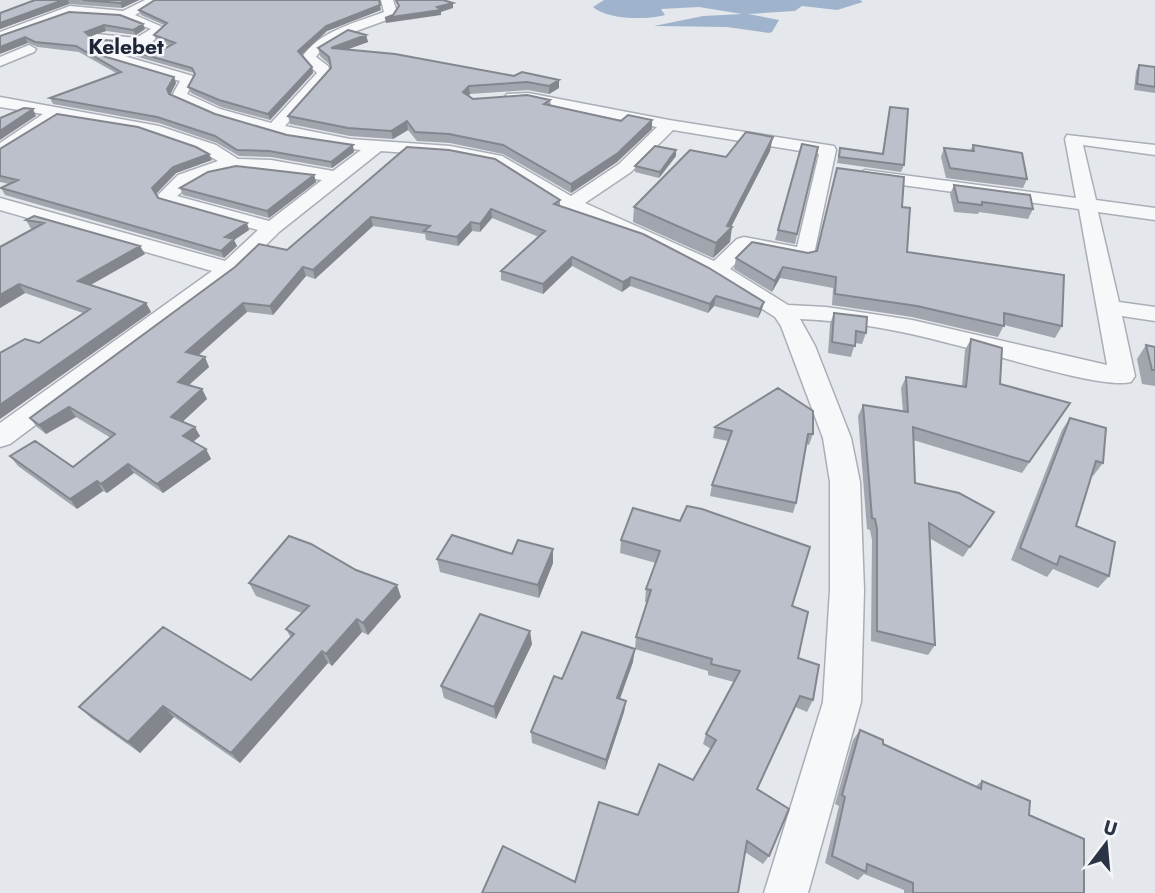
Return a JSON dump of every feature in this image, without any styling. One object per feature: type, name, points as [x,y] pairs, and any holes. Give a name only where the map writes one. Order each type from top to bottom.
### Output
[{"type":"street","points":[[125,15],[154,0]]},
{"type":"street","points":[[274,129],[324,74],[323,68],[309,58],[312,52],[347,30],[388,15],[391,12],[387,0]]},
{"type":"street","points":[[0,36],[57,17],[55,15],[68,10],[125,15],[160,29],[113,57],[188,79],[178,96],[215,112],[274,129],[350,144],[484,155],[502,161],[570,204],[650,237],[718,270],[783,312],[803,346],[837,438],[845,482],[847,590],[842,702],[786,893]]},
{"type":"street","points":[[96,38],[157,46]]},
{"type":"street","points":[[0,62],[29,49]]},
{"type":"street","points":[[501,98],[528,97],[668,125],[826,149],[806,255],[744,243],[718,270]]},
{"type":"street","points":[[0,102],[173,135],[222,155],[233,163]]},
{"type":"street","points":[[0,151],[55,113]]},
{"type":"street","points":[[570,204],[625,168],[668,125]]},
{"type":"street","points":[[783,312],[829,314],[926,329],[1070,367],[1122,376],[1073,139],[1155,150]]},
{"type":"street","points":[[0,437],[229,269],[272,228],[377,146]]},
{"type":"street","points":[[272,228],[170,200],[167,195],[195,174],[233,163],[250,162],[339,178]]},
{"type":"street","points":[[824,169],[1155,214]]},
{"type":"street","points":[[0,204],[229,269]]},
{"type":"street","points":[[1109,307],[1155,314]]},
{"type":"water","points":[[604,0],[863,2],[837,10],[802,6],[795,11],[748,14],[779,20],[769,33],[727,27],[654,26],[703,16],[742,14],[699,7],[661,9],[665,15],[628,18],[608,14],[593,7]]},
{"type":"building","points":[[35,0],[63,0],[0,23],[0,13]]},
{"type":"building","points":[[83,0],[127,0],[120,3]]},
{"type":"building","points":[[155,0],[379,0],[380,5],[326,26],[298,51],[312,67],[268,114],[219,100],[188,87],[195,74],[192,68],[128,50],[138,44],[164,49],[175,43],[154,35],[167,23],[139,10]]},
{"type":"building","points":[[396,0],[443,0],[453,3],[437,7],[441,10],[385,18],[393,15],[399,6]]},
{"type":"building","points":[[69,12],[120,15],[143,24],[133,30],[104,25],[85,32],[93,39],[115,41],[104,46],[103,56],[174,77],[167,89],[169,94],[215,114],[287,135],[353,145],[331,162],[269,151],[237,150],[215,136],[157,117],[50,98],[121,72],[76,46],[35,42],[25,37],[0,47],[0,36]]},
{"type":"building","points":[[348,30],[366,35],[331,48],[395,54],[514,76],[522,72],[559,80],[549,86],[527,82],[469,86],[463,92],[473,99],[527,95],[550,100],[544,104],[621,121],[628,115],[652,120],[618,153],[571,184],[503,145],[449,134],[415,132],[407,121],[391,131],[348,128],[288,116],[331,68],[329,57],[318,48]]},
{"type":"building","points":[[1139,65],[1155,67],[1155,87],[1137,84]]},
{"type":"building","points":[[890,107],[908,109],[904,165],[839,157],[840,148],[883,154]]},
{"type":"building","points":[[24,108],[33,109],[0,131],[0,118]]},
{"type":"building","points":[[57,114],[138,127],[209,154],[173,167],[152,188],[158,198],[247,223],[225,237],[234,239],[221,251],[1,188],[18,180],[0,176],[0,149]]},
{"type":"building","points":[[746,132],[773,137],[727,226],[732,227],[716,243],[634,207],[690,150],[726,157]]},
{"type":"building","points":[[802,144],[818,147],[797,234],[778,230]]},
{"type":"building","points":[[973,145],[1022,153],[1027,179],[950,168],[944,148],[974,151]]},
{"type":"building","points":[[655,146],[676,150],[660,172],[635,166]]},
{"type":"building","points":[[407,147],[449,150],[495,159],[560,200],[554,204],[643,234],[709,268],[764,302],[760,309],[716,296],[710,304],[631,277],[623,282],[572,257],[543,284],[501,271],[545,231],[491,209],[480,224],[471,222],[457,237],[424,231],[430,226],[371,217],[313,270],[303,267],[270,306],[243,303],[186,352],[205,357],[178,382],[202,389],[171,417],[195,427],[183,436],[206,449],[157,484],[128,464],[101,484],[97,481],[70,499],[10,456],[35,441],[73,467],[115,434],[69,407],[39,425],[30,418],[235,267],[259,244],[287,250]]},
{"type":"building","points":[[236,166],[314,175],[267,211],[180,188],[208,172]]},
{"type":"building","points":[[837,168],[904,177],[902,207],[910,208],[907,252],[1064,275],[1062,326],[1004,313],[1004,326],[917,306],[835,294],[836,277],[783,267],[775,281],[736,258],[752,242],[808,253],[817,251]]},
{"type":"building","points":[[954,185],[1030,195],[1033,209],[982,202],[982,205],[958,202]]},
{"type":"building","points":[[34,216],[140,246],[78,281],[146,303],[0,405],[0,353],[25,339],[39,343],[90,309],[19,284],[0,295],[0,247],[44,223],[26,220]]},
{"type":"building","points":[[834,313],[867,317],[866,333],[856,331],[855,346],[832,342]]},
{"type":"building","points":[[971,339],[1002,348],[1000,384],[1070,403],[1029,462],[913,427],[915,483],[959,493],[994,512],[970,547],[929,523],[935,645],[877,631],[877,529],[875,519],[872,518],[863,405],[908,412],[906,377],[966,387]]},
{"type":"building","points":[[1146,345],[1155,347],[1155,370],[1152,370]]},
{"type":"building","points":[[778,388],[813,411],[813,434],[808,434],[796,503],[712,485],[732,431],[715,427]]},
{"type":"building","points":[[1070,418],[1106,428],[1103,463],[1096,461],[1076,526],[1115,542],[1109,576],[1060,556],[1057,565],[1020,548]]},
{"type":"building","points":[[687,506],[810,547],[792,606],[808,612],[798,658],[819,665],[813,700],[800,696],[757,789],[789,809],[769,856],[747,841],[738,893],[482,893],[503,846],[575,882],[599,802],[638,815],[659,764],[693,780],[716,740],[706,734],[740,671],[711,664],[712,659],[636,637],[651,590],[646,589],[660,551],[621,540],[633,508],[680,521]]},
{"type":"building","points":[[452,535],[512,554],[518,540],[553,549],[538,585],[437,559]]},
{"type":"building","points":[[289,536],[311,544],[356,570],[397,585],[363,623],[357,619],[326,654],[322,651],[231,753],[163,706],[128,742],[79,707],[163,627],[251,680],[294,634],[286,629],[309,606],[249,583]]},
{"type":"building","points":[[480,614],[530,631],[494,707],[441,686]]},
{"type":"building","points":[[582,632],[635,649],[617,698],[626,701],[606,760],[531,732],[554,676],[562,679]]},
{"type":"building","points":[[860,730],[883,740],[883,744],[981,789],[982,781],[1030,801],[1029,815],[1084,839],[1084,893],[913,893],[913,883],[867,864],[866,872],[832,856],[845,797],[842,795]]},
{"type":"district","name":"Kelebet","points":[[126,47]]}]
